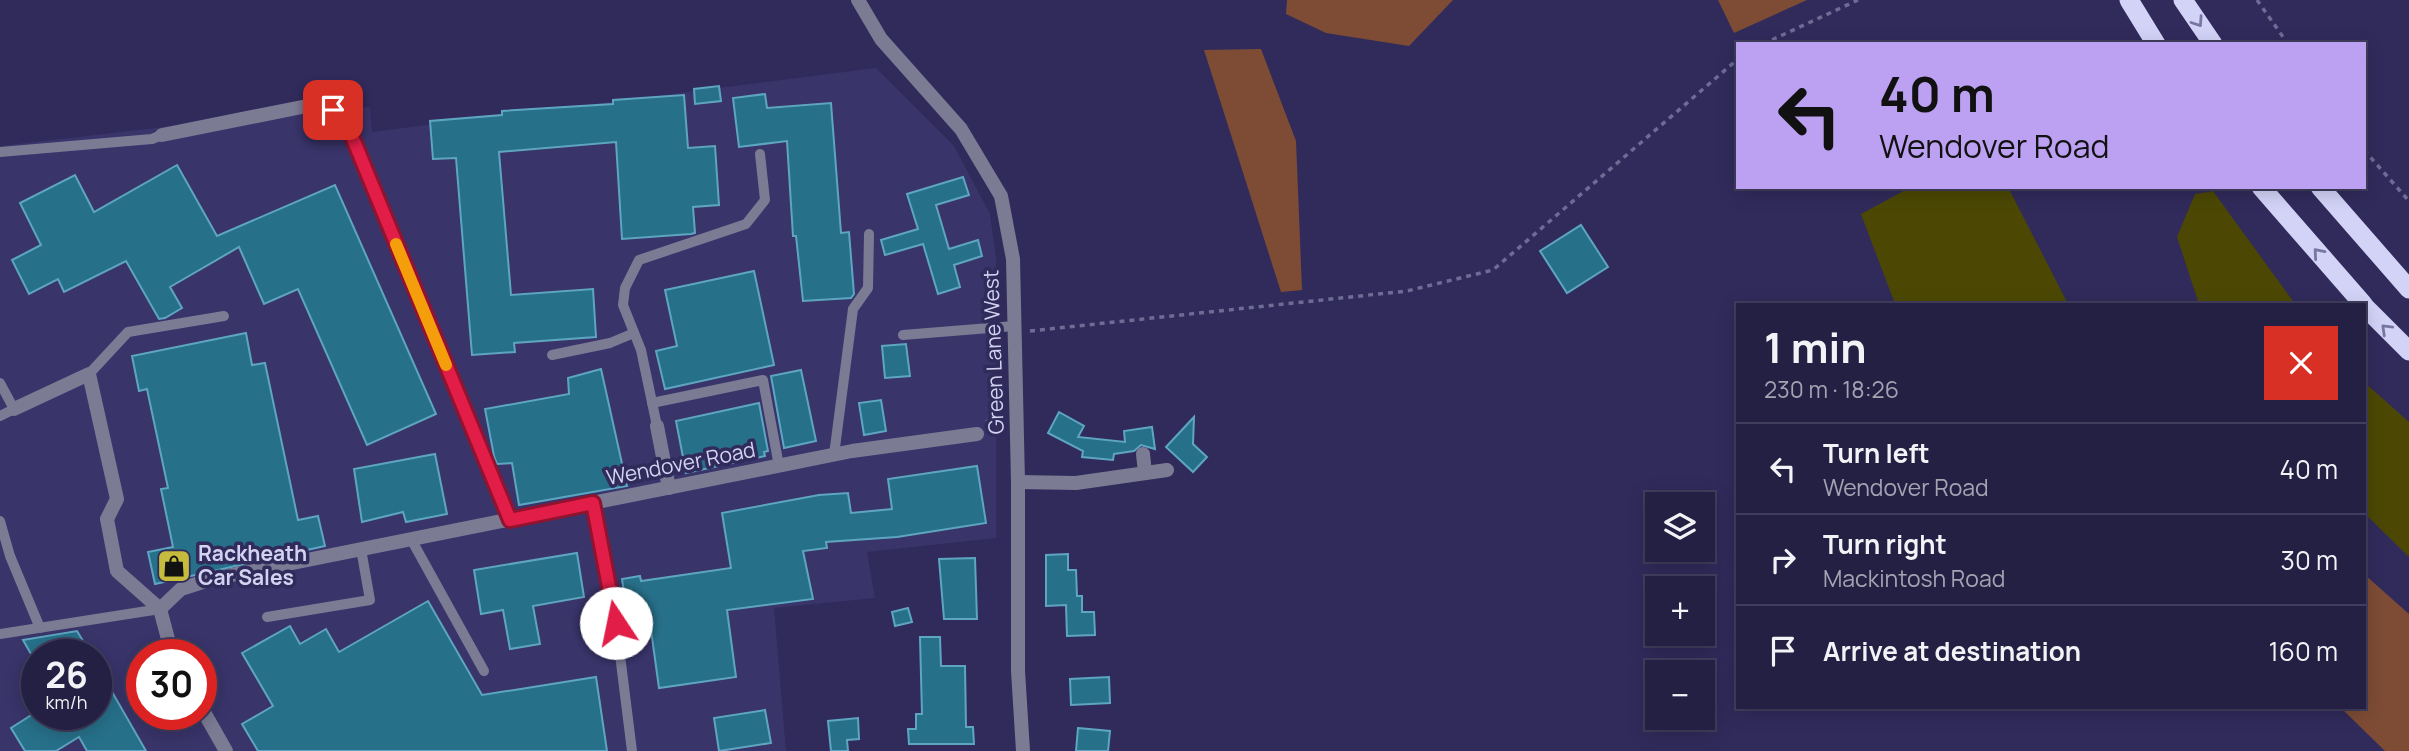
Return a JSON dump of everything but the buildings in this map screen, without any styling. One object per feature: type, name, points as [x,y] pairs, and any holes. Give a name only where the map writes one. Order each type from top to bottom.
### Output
[{"type":"highway","points":[[2129,0],[2155,42]]},
{"type":"highway","points":[[2183,0],[2212,42]]},
{"type":"highway","points":[[2263,189],[2362,303]]},
{"type":"highway","points":[[2322,189],[2409,289]]},
{"type":"highway","points":[[2366,307],[2409,351]]},
{"type":"street","name":"Green Lane West","points":[[858,0],[881,39],[961,129],[1001,196],[1013,260],[1018,482],[1018,671],[1023,751]]},
{"type":"street","points":[[162,135],[307,106],[333,110],[349,129],[510,520]]},
{"type":"street","points":[[14,409],[89,374],[117,499],[107,519],[117,571],[160,610],[168,639]]},
{"type":"street","points":[[657,426],[669,488]]},
{"type":"street","name":"Wendover Road","points":[[160,610],[181,589],[212,579],[852,451],[977,434]]},
{"type":"street","points":[[1143,454],[1145,473]]},
{"type":"street","points":[[1018,482],[1076,483],[1167,470]]},
{"type":"street","points":[[593,503],[616,623]]},
{"type":"street","points":[[214,730],[226,751]]},
{"type":"lane","points":[[0,152],[152,139],[162,135]]},
{"type":"lane","points":[[657,426],[634,333],[623,305],[625,288],[639,260],[746,224],[765,200],[760,154]]},
{"type":"lane","points":[[834,455],[845,351],[853,309],[868,288],[869,234]]},
{"type":"lane","points":[[89,374],[128,332],[224,317]]},
{"type":"lane","points":[[903,335],[1014,329]]},
{"type":"lane","points":[[552,355],[610,343],[634,333]]},
{"type":"lane","points":[[652,403],[762,380],[779,466]]},
{"type":"lane","points":[[0,383],[14,409],[0,416]]},
{"type":"lane","points":[[0,521],[10,556],[40,628]]},
{"type":"lane","points":[[411,540],[484,671]]},
{"type":"lane","points":[[267,617],[370,600],[361,550]]},
{"type":"lane","points":[[0,634],[160,610]]},
{"type":"lane","points":[[616,623],[632,751]]},
{"type":"path","points":[[1767,42],[1858,0]]},
{"type":"path","points":[[2257,0],[2287,42]]},
{"type":"path","points":[[1014,329],[1407,291],[1493,270],[1736,61]]},
{"type":"path","points":[[2366,152],[2409,201]]},
{"type":"path","points":[[977,434],[976,427],[1017,410]]},
{"type":"shaded area","points":[[1287,0],[1453,0],[1409,46],[1326,33],[1286,14]]},
{"type":"shaded area","points":[[1718,0],[1807,0],[1734,33]]},
{"type":"shaded area","points":[[1261,49],[1296,141],[1302,290],[1281,292],[1204,50]]},
{"type":"shaded area","points":[[876,68],[954,146],[990,214],[996,258],[996,538],[867,552],[875,598],[774,608],[786,751],[0,751],[0,146],[311,110],[370,107],[372,132]]},
{"type":"shaded area","points":[[1907,189],[2009,189],[2067,303],[1895,303],[1861,214]]},
{"type":"shaded area","points":[[2213,191],[2294,303],[2199,303],[2177,237],[2195,194]]},
{"type":"shaded area","points":[[2366,384],[2409,422],[2409,557],[2366,515]]},
{"type":"shaded area","points":[[2366,576],[2409,614],[2409,751],[2385,751],[2342,709],[2366,709]]},
{"type":"slow traffic","points":[[396,244],[446,365]]},
{"type":"place","name":"Rackheath Car Sales","points":[[174,566]]},
{"type":"route","points":[[333,110],[349,129],[510,520],[593,503],[616,623]]}]
